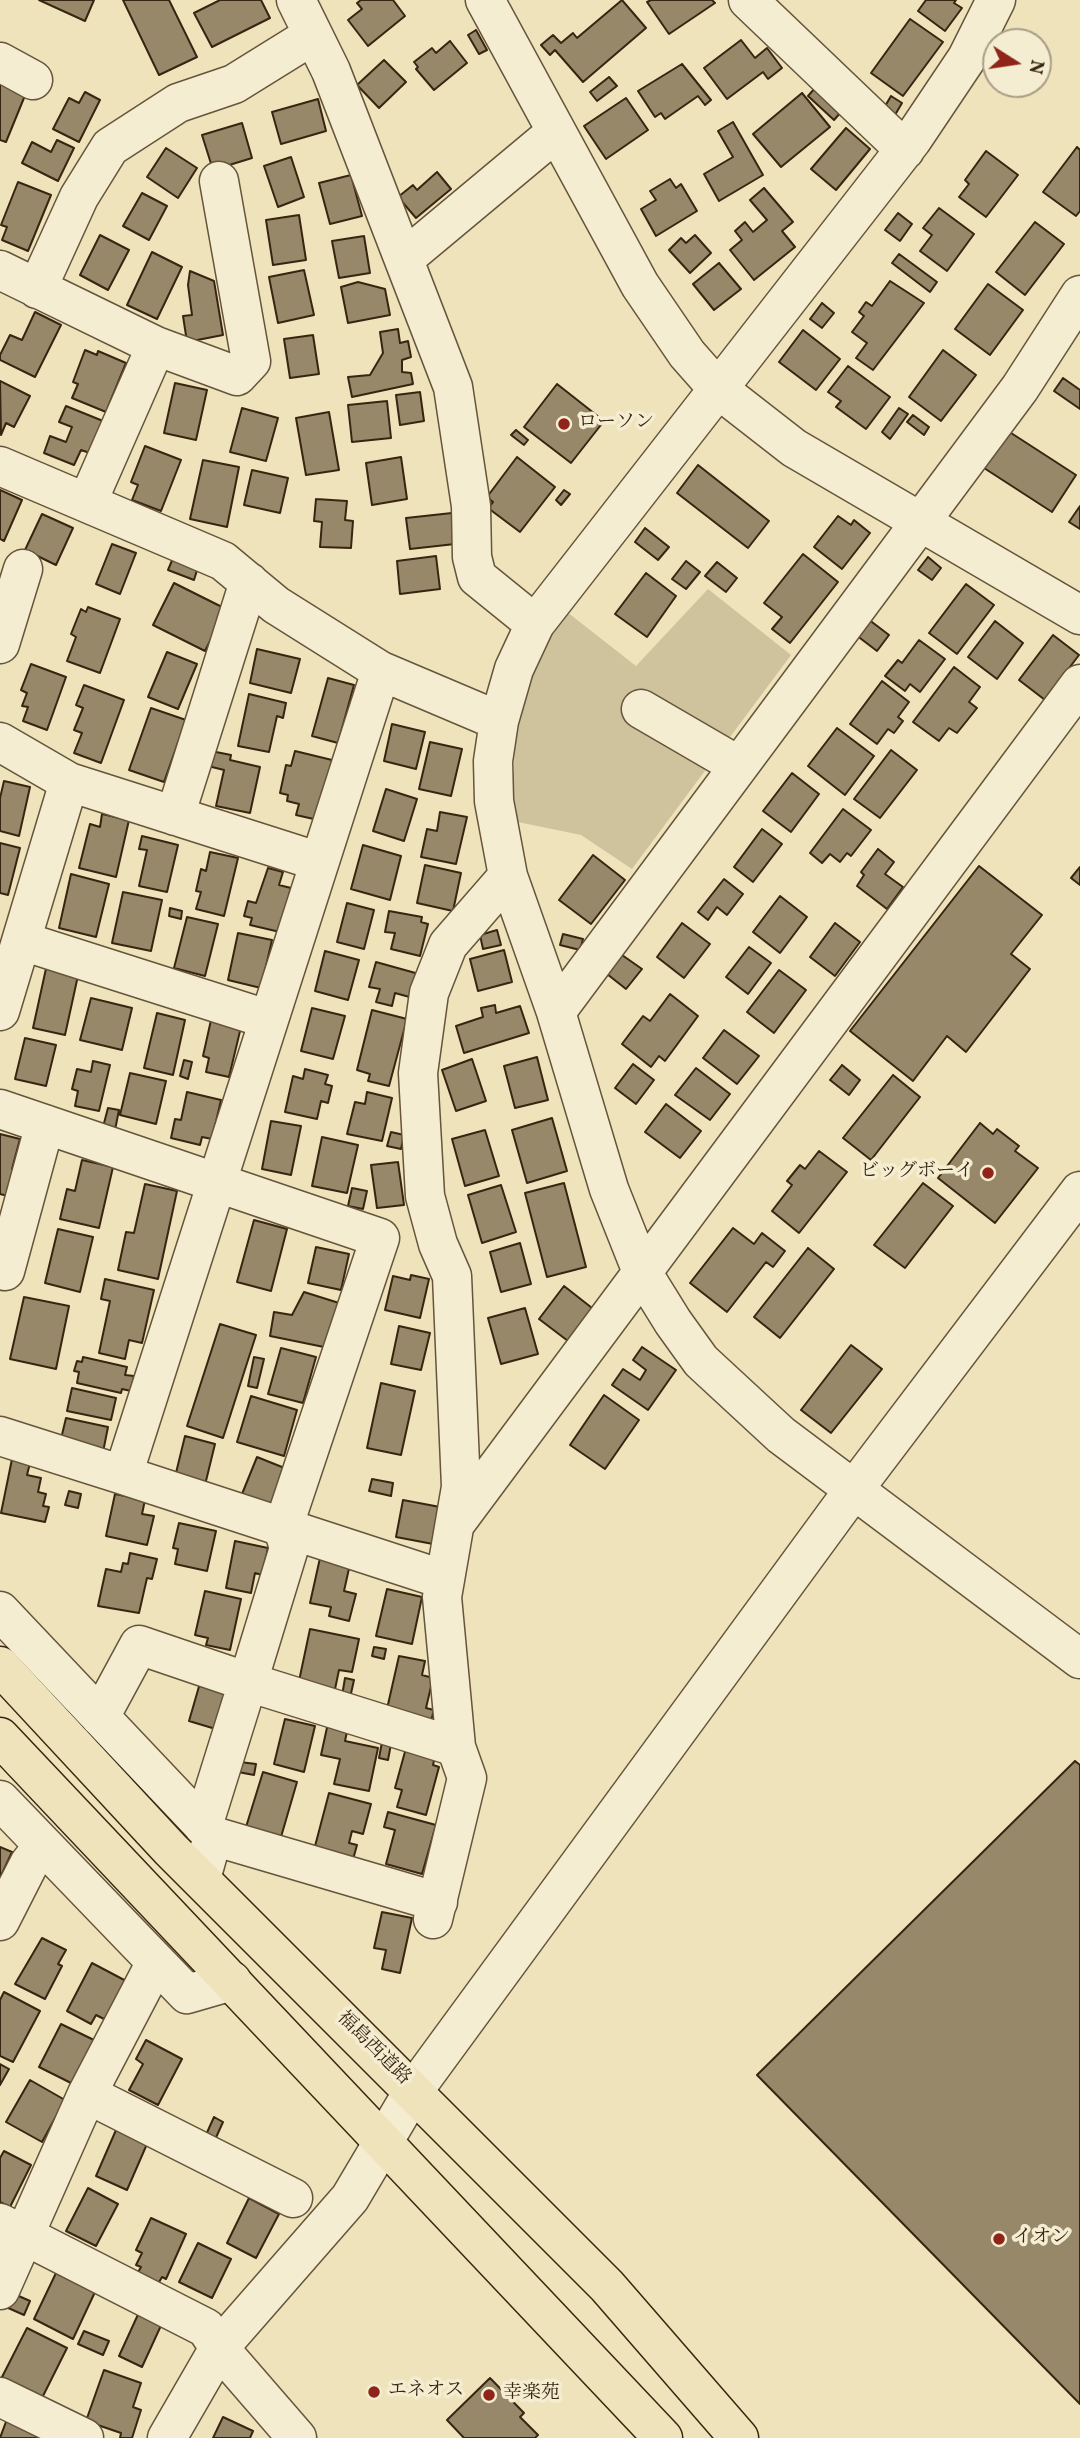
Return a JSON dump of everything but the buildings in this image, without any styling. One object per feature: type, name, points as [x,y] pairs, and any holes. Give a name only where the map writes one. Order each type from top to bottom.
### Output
[{"type":"highway","name":"福島西道路","points":[[0,1666],[201,1879],[607,2286],[739,2438]]},
{"type":"highway","points":[[0,1737],[385,2141],[663,2438]]},
{"type":"street","points":[[296,0],[331,71],[453,387],[471,506],[471,557],[477,577],[535,624]]},
{"type":"street","points":[[485,0],[640,285],[687,354],[717,388],[794,448],[1080,615]]},
{"type":"street","points":[[748,0],[905,150]]},
{"type":"street","points":[[996,0],[967,58],[905,150],[535,624],[514,668],[499,721],[493,761],[494,801],[508,876],[556,1012],[608,1189],[642,1272],[701,1361],[781,1435],[1080,1659]]},
{"type":"street","points":[[37,289],[79,197],[110,147],[178,103],[234,84],[313,35]]},
{"type":"street","points":[[404,259],[555,133]]},
{"type":"street","points":[[0,270],[156,346],[237,376],[251,361],[219,181]]},
{"type":"street","points":[[556,1012],[1020,388],[1080,295]]},
{"type":"street","points":[[87,503],[156,346]]},
{"type":"street","points":[[0,466],[223,561],[276,605],[381,671],[499,721]]},
{"type":"street","points":[[0,644],[23,569]]},
{"type":"street","points":[[175,816],[249,582]]},
{"type":"street","points":[[122,1475],[317,861],[381,671]]},
{"type":"street","points":[[458,1520],[1080,684]]},
{"type":"street","points":[[641,709],[740,766]]},
{"type":"street","points":[[0,742],[69,782],[317,861]]},
{"type":"street","points":[[0,1011],[69,782]]},
{"type":"street","points":[[0,1611],[208,1831],[435,1911],[467,1778],[456,1747],[442,1597],[458,1520],[461,1487],[452,1276],[425,1196],[418,1073],[429,993],[448,945],[508,876]]},
{"type":"street","points":[[22,941],[267,1019]]},
{"type":"street","points":[[0,1109],[380,1238],[436,1234]]},
{"type":"street","points":[[5,1271],[45,1124]]},
{"type":"street","points":[[167,2438],[219,2348],[350,2198],[414,2090],[855,1488],[1080,1191]]},
{"type":"street","points":[[201,1879],[208,1831],[248,1682],[289,1548],[283,1528],[380,1238]]},
{"type":"street","points":[[0,1436],[445,1580]]},
{"type":"street","points":[[100,1717],[139,1644],[248,1682],[456,1747]]},
{"type":"street","points":[[0,1800],[187,1994],[232,1981]]},
{"type":"street","points":[[0,1921],[29,1864],[43,1846]]},
{"type":"street","points":[[0,2290],[11,2229],[87,2094],[156,1962]]},
{"type":"street","points":[[87,2094],[293,2198]]},
{"type":"street","points":[[11,2229],[206,2328],[219,2348],[297,2438]]},
{"type":"street","points":[[0,2397],[84,2438]]},
{"type":"shaded area","points":[[708,589],[791,655],[632,869],[581,835],[513,821],[515,720],[547,639],[567,612],[636,666]]},
{"type":"place","name":"ローソン","points":[[564,424]]},
{"type":"place","name":"ビッグボーイ","points":[[988,1173]]},
{"type":"place","name":"イオン","points":[[999,2239]]},
{"type":"place","name":"エネオス","points":[[374,2392]]},
{"type":"place","name":"幸楽苑","points":[[489,2395]]}]
